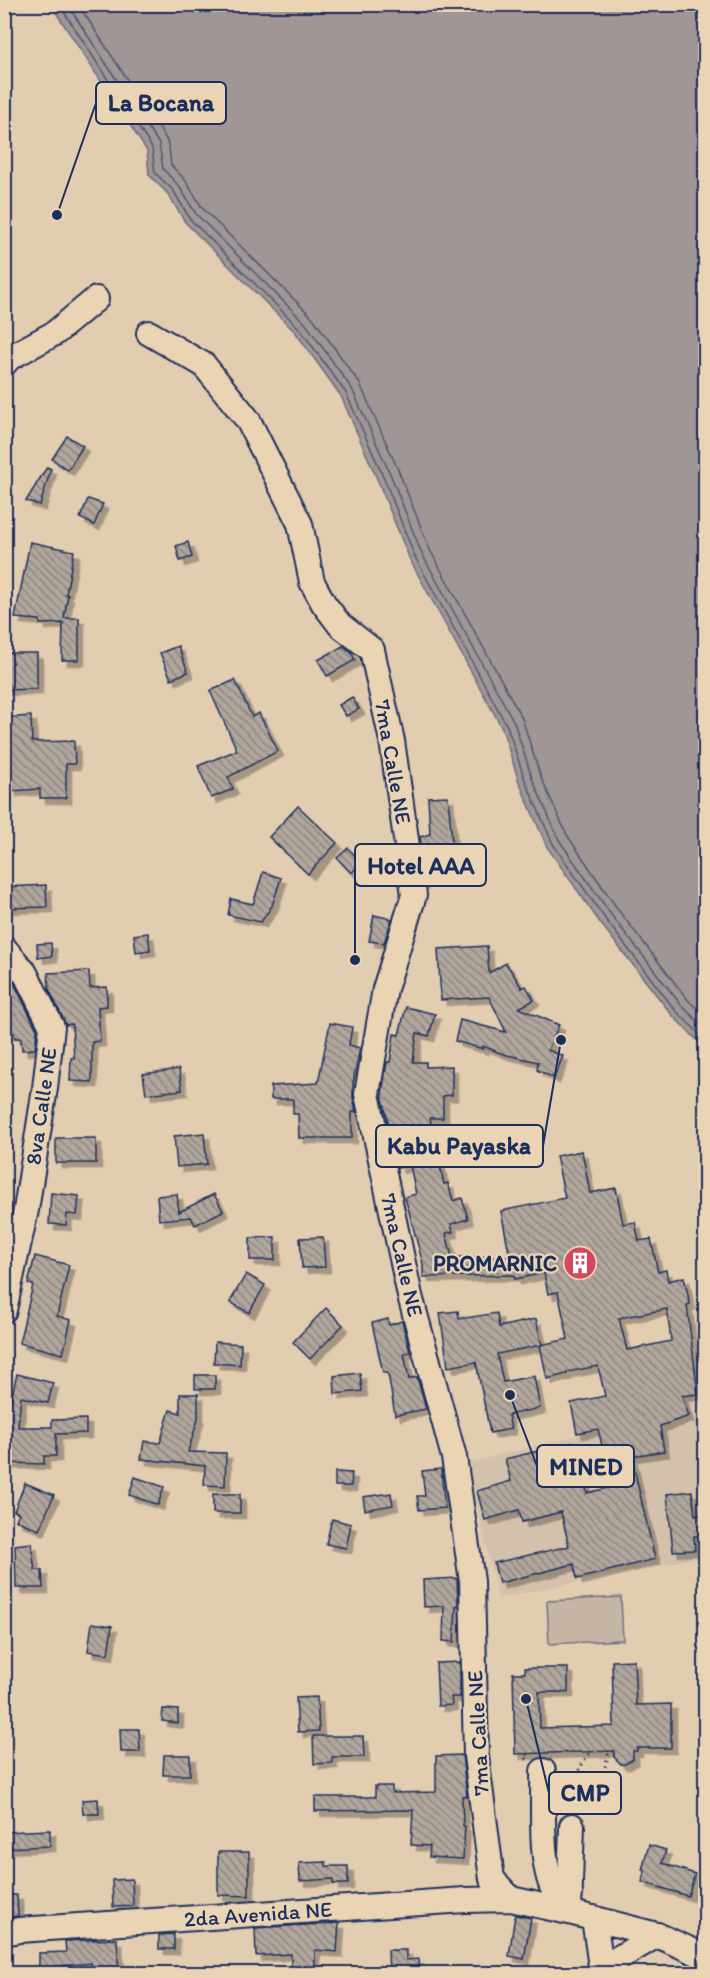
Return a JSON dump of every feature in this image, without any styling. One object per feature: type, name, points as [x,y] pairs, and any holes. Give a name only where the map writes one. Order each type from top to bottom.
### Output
[{"type":"street","points":[[4,364],[9,358],[56,333],[96,299]]},
{"type":"street","name":"7ma Calle NE","points":[[149,333],[204,365],[248,420],[300,524],[312,582],[324,604],[340,625],[372,650],[392,741],[414,895],[384,989],[367,1094],[410,1296],[454,1457],[472,1581],[476,1756],[492,1879]]},
{"type":"street","name":"8va Calle NE","points":[[4,948],[25,974],[52,1027],[27,1210],[4,1310]]},
{"type":"street","points":[[543,1771],[544,1852],[548,1880],[554,1891],[570,1903]]},
{"type":"street","points":[[570,1903],[572,1826]]},
{"type":"street","points":[[465,1900],[492,1879],[511,1899]]},
{"type":"street","name":"2da Avenida NE","points":[[4,1933],[19,1930],[465,1900],[511,1899],[570,1903],[594,1918],[657,1935],[705,1957]]},
{"type":"street","points":[[594,1918],[602,1971],[657,1935]]},
{"type":"path","points":[[572,1826],[601,1782],[609,1752]]},
{"type":"path","points":[[573,1781],[582,1762],[589,1754]]},
{"type":"path","points":[[564,1785],[584,1780],[601,1782]]},
{"type":"shaded area","points":[[694,1396],[705,1478],[705,1550],[700,1557],[498,1598],[467,1463],[605,1429],[663,1401]]},
{"type":"shaded area","points":[[621,1597],[623,1640],[549,1644],[547,1601]]},
{"type":"water","points":[[51,5],[705,5],[705,1048],[672,1015],[601,924],[547,847],[519,782],[502,728],[410,560],[341,396],[296,333],[185,222],[168,194],[149,175],[147,151]]},
{"type":"building","points":[[67,436],[83,446],[68,470],[52,459]]},
{"type":"building","points":[[47,467],[51,469],[40,505],[26,501]]},
{"type":"building","points":[[88,499],[103,504],[94,525],[80,518]]},
{"type":"building","points":[[30,542],[74,551],[64,618],[79,618],[79,660],[62,660],[63,623],[40,624],[40,620],[15,618]]},
{"type":"building","points":[[188,542],[192,557],[180,561],[176,546]]},
{"type":"building","points":[[178,646],[188,672],[171,679],[160,653]]},
{"type":"building","points":[[343,646],[351,652],[355,660],[327,676],[318,660]]},
{"type":"building","points":[[4,653],[37,653],[37,689],[4,690]]},
{"type":"building","points":[[235,680],[252,717],[259,713],[278,751],[228,777],[233,789],[211,798],[198,766],[237,750],[210,691]]},
{"type":"building","points":[[352,697],[359,709],[346,716],[339,705]]},
{"type":"building","points":[[31,716],[32,742],[74,741],[75,764],[66,764],[66,798],[40,798],[40,789],[11,791],[8,737],[4,737],[4,718]]},
{"type":"building","points":[[448,796],[454,864],[427,866],[427,859],[423,859],[420,837],[430,834],[428,797]]},
{"type":"building","points":[[298,806],[337,843],[308,874],[269,837]]},
{"type":"building","points":[[348,848],[362,863],[351,873],[337,858]]},
{"type":"building","points":[[263,872],[281,878],[272,906],[261,922],[228,915],[231,899],[253,904]]},
{"type":"building","points":[[46,885],[47,907],[5,908],[5,887]]},
{"type":"building","points":[[374,915],[392,919],[384,943],[369,941]]},
{"type":"building","points":[[148,933],[150,950],[136,952],[134,935]]},
{"type":"building","points":[[51,943],[52,956],[38,958],[37,944]]},
{"type":"building","points":[[487,946],[489,973],[506,963],[522,988],[526,986],[534,1000],[519,1008],[559,1025],[548,1050],[563,1056],[554,1078],[537,1070],[538,1062],[503,1054],[483,1046],[483,1049],[455,1041],[460,1020],[506,1032],[489,997],[441,1000],[438,949]]},
{"type":"building","points":[[89,971],[90,988],[107,987],[107,1006],[98,1007],[100,1041],[92,1042],[92,1082],[70,1081],[71,1058],[74,1058],[72,1024],[66,1025],[49,989],[48,973]]},
{"type":"building","points":[[4,977],[10,977],[13,981],[37,1030],[35,1049],[22,1050],[21,1038],[15,1038],[14,1033],[4,1034]]},
{"type":"building","points":[[406,1007],[435,1014],[429,1036],[417,1033],[413,1062],[426,1062],[426,1067],[452,1066],[452,1095],[443,1096],[443,1118],[430,1118],[444,1184],[448,1183],[453,1201],[462,1198],[468,1219],[451,1224],[453,1232],[446,1233],[452,1257],[510,1257],[501,1211],[565,1198],[556,1156],[582,1151],[590,1193],[616,1188],[623,1224],[635,1222],[639,1241],[651,1239],[658,1272],[666,1270],[668,1281],[684,1277],[690,1304],[687,1305],[698,1394],[682,1396],[689,1416],[660,1426],[664,1451],[631,1456],[655,1559],[577,1579],[574,1564],[499,1583],[494,1563],[569,1546],[561,1512],[522,1522],[519,1510],[485,1520],[477,1491],[511,1481],[505,1459],[575,1442],[587,1493],[612,1487],[598,1429],[577,1433],[571,1403],[605,1396],[598,1366],[567,1372],[567,1374],[547,1379],[540,1345],[568,1339],[558,1292],[548,1294],[544,1273],[515,1279],[514,1275],[423,1277],[423,1264],[405,1197],[416,1194],[410,1165],[398,1168],[382,1094],[394,1034],[399,1035]],"holes":[[[667,1309],[671,1341],[627,1350],[619,1318]]]},
{"type":"building","points":[[330,1023],[352,1027],[349,1045],[360,1048],[353,1083],[356,1112],[352,1112],[352,1138],[299,1138],[298,1114],[293,1114],[293,1099],[271,1099],[271,1086],[318,1083]]},
{"type":"building","points":[[179,1069],[182,1090],[146,1094],[143,1074]]},
{"type":"building","points":[[204,1133],[207,1164],[177,1167],[174,1136]]},
{"type":"building","points":[[56,1138],[96,1138],[96,1163],[56,1163]]},
{"type":"building","points":[[51,1193],[79,1196],[77,1215],[67,1214],[66,1225],[49,1224]]},
{"type":"building","points":[[177,1194],[179,1212],[214,1194],[223,1211],[195,1225],[191,1217],[159,1220],[157,1196]]},
{"type":"building","points":[[275,1237],[275,1260],[250,1260],[250,1238]]},
{"type":"building","points":[[323,1237],[325,1267],[302,1268],[300,1238]]},
{"type":"building","points":[[35,1256],[69,1265],[57,1316],[71,1320],[63,1354],[19,1343],[33,1285],[28,1284]]},
{"type":"building","points":[[246,1274],[265,1285],[249,1313],[230,1302]]},
{"type":"building","points":[[326,1308],[343,1325],[310,1359],[293,1342]]},
{"type":"building","points":[[458,1311],[459,1319],[497,1313],[499,1327],[536,1319],[542,1345],[497,1354],[503,1382],[534,1376],[540,1408],[508,1415],[511,1429],[490,1433],[476,1362],[448,1367],[440,1313]]},
{"type":"building","points":[[388,1319],[389,1325],[402,1321],[410,1352],[404,1353],[409,1379],[417,1377],[426,1409],[395,1415],[388,1373],[383,1373],[372,1323]]},
{"type":"building","points":[[215,1342],[241,1344],[240,1365],[214,1363]]},
{"type":"building","points":[[360,1373],[362,1391],[335,1394],[334,1376]]},
{"type":"building","points":[[17,1374],[53,1383],[48,1403],[21,1397],[18,1427],[52,1427],[52,1420],[86,1419],[86,1433],[56,1434],[56,1456],[44,1456],[44,1464],[4,1463],[4,1416],[7,1416]]},
{"type":"building","points":[[195,1375],[215,1375],[215,1389],[195,1389]]},
{"type":"building","points":[[180,1394],[198,1394],[198,1419],[188,1452],[226,1453],[225,1486],[204,1485],[205,1466],[141,1459],[144,1441],[160,1443],[170,1410],[180,1413]]},
{"type":"building","points":[[441,1469],[445,1508],[419,1510],[417,1496],[425,1496],[422,1471]]},
{"type":"building","points":[[335,1472],[352,1473],[351,1486],[335,1486]]},
{"type":"building","points":[[135,1477],[164,1487],[158,1505],[129,1495]]},
{"type":"building","points":[[25,1483],[54,1495],[39,1530],[16,1520],[19,1513],[14,1511]]},
{"type":"building","points":[[692,1491],[695,1515],[705,1515],[705,1536],[694,1536],[695,1550],[673,1551],[667,1494]]},
{"type":"building","points":[[391,1493],[393,1505],[365,1510],[363,1497]]},
{"type":"building","points":[[213,1494],[240,1494],[240,1513],[213,1513]]},
{"type":"building","points":[[332,1519],[351,1524],[346,1548],[326,1544]]},
{"type":"building","points":[[31,1543],[35,1570],[42,1570],[43,1588],[16,1588],[15,1545]]},
{"type":"building","points":[[457,1578],[458,1606],[456,1606],[454,1642],[443,1641],[444,1606],[424,1607],[423,1580]]},
{"type":"building","points":[[92,1623],[112,1626],[108,1654],[88,1651]]},
{"type":"building","points":[[634,1660],[636,1705],[671,1704],[671,1748],[637,1748],[637,1751],[633,1751],[633,1759],[625,1764],[621,1764],[614,1757],[614,1751],[515,1754],[513,1673],[525,1673],[525,1668],[568,1668],[568,1692],[539,1692],[540,1728],[614,1726],[612,1661]]},
{"type":"building","points":[[460,1662],[460,1697],[451,1697],[452,1705],[438,1706],[436,1663]]},
{"type":"building","points":[[317,1697],[319,1731],[298,1732],[296,1698]]},
{"type":"building","points":[[163,1709],[178,1710],[178,1723],[162,1721]]},
{"type":"building","points":[[120,1729],[139,1729],[140,1752],[121,1752]]},
{"type":"building","points":[[313,1736],[363,1736],[364,1757],[332,1757],[332,1763],[314,1764]]},
{"type":"building","points":[[164,1755],[190,1755],[190,1775],[163,1775]]},
{"type":"building","points":[[462,1755],[467,1796],[462,1796],[463,1826],[465,1826],[463,1859],[429,1857],[430,1846],[411,1845],[413,1810],[315,1811],[315,1797],[375,1797],[375,1786],[392,1786],[392,1793],[436,1792],[436,1756]]},
{"type":"building","points":[[98,1799],[99,1814],[83,1814],[82,1800]]},
{"type":"building","points":[[50,1830],[50,1846],[4,1848],[4,1832]]},
{"type":"building","points":[[649,1845],[666,1850],[662,1863],[695,1874],[688,1896],[642,1882],[645,1871],[642,1870]]},
{"type":"building","points":[[218,1852],[249,1852],[249,1896],[218,1895]]},
{"type":"building","points":[[326,1862],[326,1866],[348,1866],[348,1884],[333,1884],[333,1879],[300,1881],[299,1863]]},
{"type":"building","points":[[132,1879],[133,1906],[113,1907],[112,1880]]},
{"type":"building","points":[[4,1895],[17,1895],[18,1916],[4,1918]]},
{"type":"building","points":[[515,1915],[531,1918],[524,1959],[509,1956]]},
{"type":"building","points":[[339,1923],[337,1952],[315,1950],[315,1967],[291,1967],[291,1954],[256,1956],[255,1928]]},
{"type":"building","points":[[174,1934],[174,1949],[159,1949],[159,1935]]},
{"type":"building","points":[[117,1939],[119,1974],[92,1974],[91,1963],[39,1968],[39,1953],[66,1952],[65,1941]]},
{"type":"building","points":[[388,1950],[406,1950],[406,1960],[418,1959],[419,1974],[389,1974]]},
{"type":"place","name":"La Bocana","points":[[57,215]]},
{"type":"place","name":"Hotel AAA","points":[[355,960]]},
{"type":"place","name":"Kabu Payaska","points":[[561,1040]]},
{"type":"place","name":"PROMARNIC","points":[[580,1263]]},
{"type":"place","name":"MINED","points":[[510,1395]]},
{"type":"place","name":"CMP","points":[[526,1699]]}]
